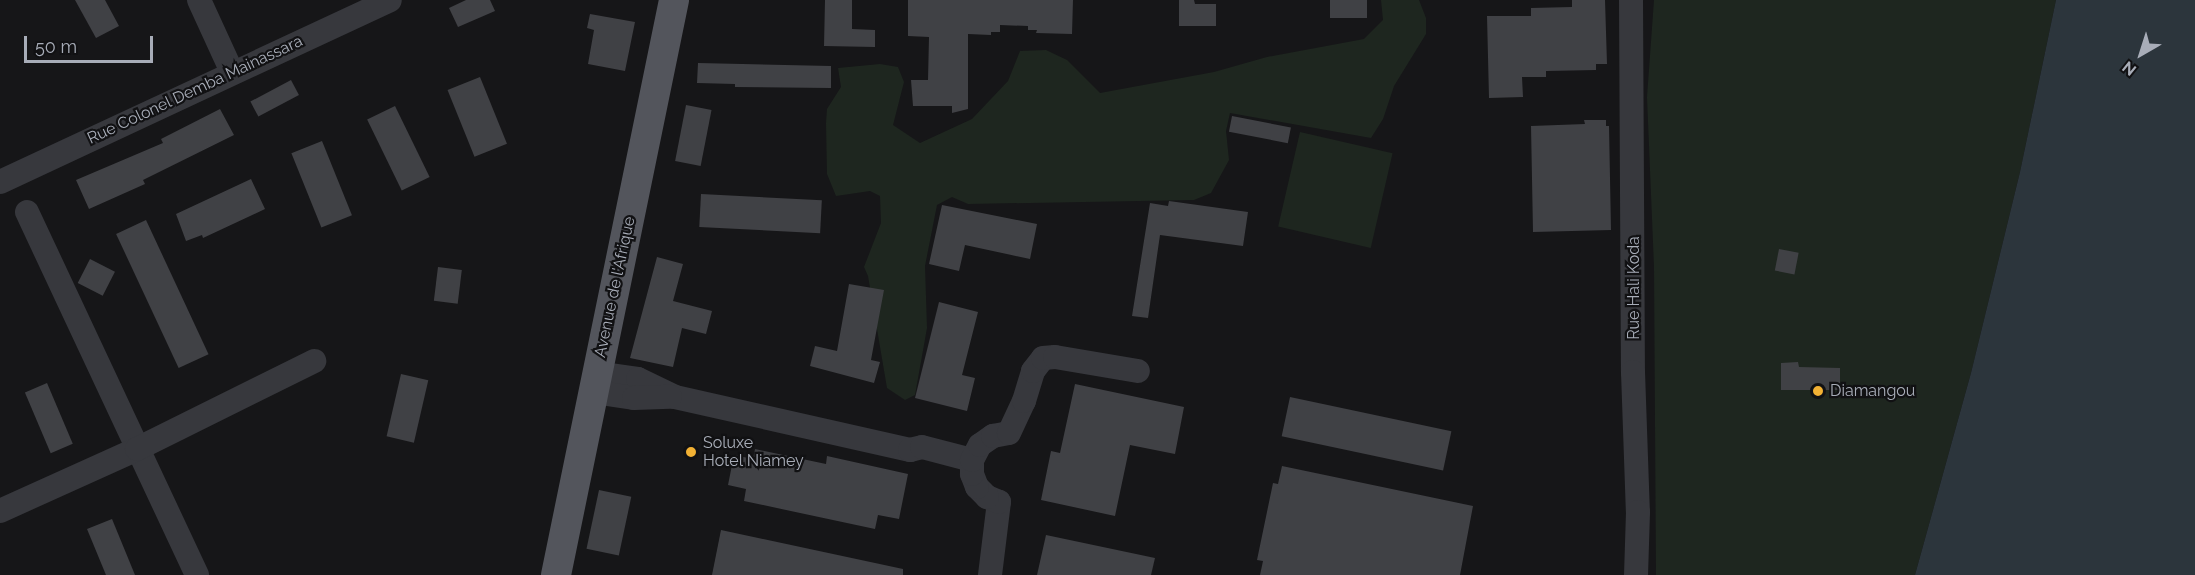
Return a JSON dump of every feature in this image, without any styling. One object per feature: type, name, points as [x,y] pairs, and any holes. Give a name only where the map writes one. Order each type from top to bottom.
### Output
[{"type":"main road","name":"Avenue de l'Afrique","points":[[556,575],[674,0]]},
{"type":"street","points":[[199,0],[232,72]]},
{"type":"street","name":"Rue Colonel Demba Mainassara","points":[[0,182],[390,0]]},
{"type":"street","name":"Rue Hali Koda","points":[[1631,0],[1633,372],[1638,512],[1636,575]]},
{"type":"street","points":[[27,212],[197,575]]},
{"type":"street","points":[[990,575],[999,502],[987,496],[977,487],[972,474],[972,460],[980,445],[993,436],[1009,433],[1024,401],[1033,370],[1043,358],[1067,359],[1138,371]]},
{"type":"street","points":[[0,511],[137,449],[314,361]]},
{"type":"street","points":[[595,382],[634,398],[675,397],[909,450],[922,447],[972,460]]},
{"type":"shaded area","points":[[1381,0],[1419,0],[1426,18],[1426,34],[1394,86],[1383,119],[1371,138],[1230,113],[1226,131],[1229,160],[1211,193],[1194,200],[968,204],[952,197],[937,205],[925,266],[927,328],[915,395],[905,400],[887,388],[868,276],[864,267],[881,223],[880,196],[870,191],[836,196],[827,174],[827,109],[841,87],[838,68],[880,64],[898,67],[904,82],[893,125],[920,143],[972,119],[1008,81],[1020,51],[1046,50],[1067,60],[1100,93],[1214,72],[1267,57],[1364,39],[1383,20]]},
{"type":"shaded area","points":[[1654,0],[2056,0],[2020,172],[1971,373],[1915,575],[1656,575],[1654,267],[1647,97]]},
{"type":"shaded area","points":[[2056,0],[2195,0],[2195,575],[1915,575],[1971,373],[2020,172]]},
{"type":"shaded area","points":[[1300,132],[1393,153],[1371,248],[1278,227]]},
{"type":"building","points":[[75,0],[105,0],[119,26],[96,38]]},
{"type":"building","points":[[466,0],[490,0],[495,11],[458,27],[449,8]]},
{"type":"building","points":[[825,0],[852,0],[852,29],[875,30],[875,47],[824,46]]},
{"type":"building","points":[[908,0],[1073,0],[1072,34],[1036,33],[1037,30],[1028,30],[1028,26],[1000,25],[1000,32],[991,32],[991,35],[968,34],[968,109],[952,113],[952,106],[913,106],[911,80],[928,80],[929,37],[908,36]]},
{"type":"building","points":[[1179,0],[1194,0],[1195,4],[1216,4],[1216,26],[1179,26]]},
{"type":"building","points":[[1330,0],[1367,0],[1367,18],[1330,18]]},
{"type":"building","points":[[1572,0],[1605,0],[1607,64],[1596,64],[1596,70],[1546,71],[1546,77],[1522,77],[1523,97],[1489,98],[1487,16],[1531,16],[1531,8],[1572,7]]},
{"type":"building","points":[[590,14],[635,22],[625,71],[588,64],[594,30],[587,28]]},
{"type":"building","points":[[698,63],[831,66],[831,88],[735,87],[735,84],[697,83]]},
{"type":"building","points":[[480,77],[507,144],[475,157],[448,90]]},
{"type":"building","points":[[291,80],[299,95],[258,117],[250,102]]},
{"type":"building","points":[[686,105],[712,110],[701,166],[675,161]]},
{"type":"building","points":[[395,106],[430,177],[402,191],[367,120]]},
{"type":"building","points":[[220,109],[234,135],[143,180],[145,184],[89,209],[76,180],[163,143],[161,139]]},
{"type":"building","points":[[1232,116],[1291,127],[1288,143],[1229,132]]},
{"type":"building","points":[[1584,120],[1606,120],[1606,126],[1609,126],[1611,230],[1533,232],[1531,126],[1585,124]]},
{"type":"building","points":[[322,141],[352,215],[321,228],[291,153]]},
{"type":"building","points":[[251,179],[265,209],[203,238],[202,235],[186,241],[176,214]]},
{"type":"building","points":[[701,194],[822,200],[820,233],[699,227]]},
{"type":"building","points":[[1169,201],[1248,212],[1243,246],[1160,235],[1148,318],[1132,316],[1150,203],[1168,206]]},
{"type":"building","points":[[942,205],[1037,224],[1030,259],[965,245],[959,271],[929,264]]},
{"type":"building","points":[[146,220],[209,354],[179,368],[116,234]]},
{"type":"building","points":[[1779,249],[1799,253],[1794,274],[1775,271]]},
{"type":"building","points":[[657,257],[683,264],[673,301],[712,311],[706,334],[682,328],[673,367],[630,358]]},
{"type":"building","points":[[90,259],[115,272],[103,296],[78,283]]},
{"type":"building","points":[[438,267],[462,270],[458,304],[434,301]]},
{"type":"building","points":[[849,284],[884,290],[871,360],[880,362],[874,383],[810,366],[815,346],[837,351]]},
{"type":"building","points":[[939,302],[978,312],[962,375],[975,378],[967,411],[915,398]]},
{"type":"building","points":[[1798,362],[1799,367],[1840,368],[1840,390],[1781,390],[1781,363]]},
{"type":"building","points":[[401,374],[428,380],[414,443],[387,436]]},
{"type":"building","points":[[47,383],[73,444],[51,453],[25,392]]},
{"type":"building","points":[[1075,384],[1184,407],[1175,454],[1130,445],[1115,516],[1041,500],[1051,451],[1060,453]]},
{"type":"building","points":[[1290,397],[1451,431],[1443,470],[1282,436]]},
{"type":"building","points":[[755,449],[826,464],[827,456],[908,474],[899,519],[878,515],[875,529],[744,501],[746,489],[728,485],[734,455],[753,459]]},
{"type":"building","points":[[1282,466],[1473,506],[1460,575],[1260,575],[1263,561],[1257,560],[1273,483],[1278,484]]},
{"type":"building","points":[[599,490],[631,497],[619,556],[587,549]]},
{"type":"building","points":[[112,519],[135,575],[106,575],[87,529]]},
{"type":"building","points":[[721,530],[903,569],[903,575],[712,575]]},
{"type":"building","points":[[1046,535],[1155,558],[1151,575],[1037,575]]},
{"type":"place","name":"Diamangou","points":[[1818,391]]},
{"type":"place","name":"Soluxe Hotel Niamey","points":[[691,452]]}]
